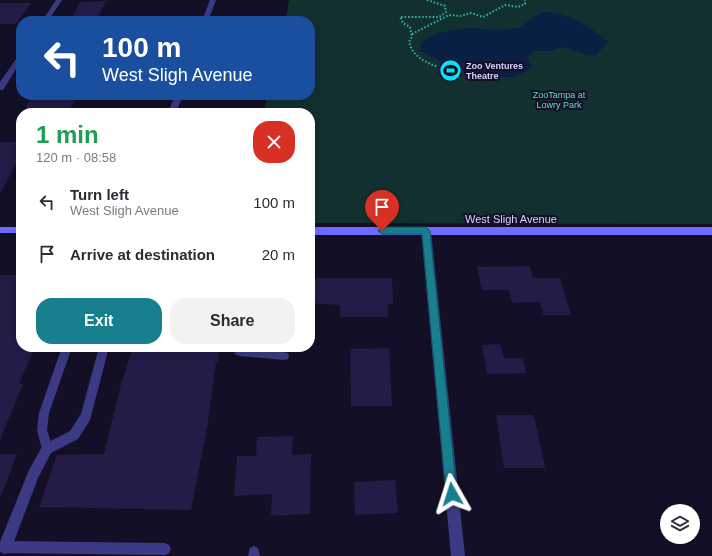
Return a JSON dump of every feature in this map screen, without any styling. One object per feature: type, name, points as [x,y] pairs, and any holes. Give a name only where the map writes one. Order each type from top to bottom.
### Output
[{"type":"main road","points":[[0,230],[16,230]]},
{"type":"main road","name":"West Sligh Avenue","points":[[315,231],[712,231]]},
{"type":"street","points":[[48,16],[59,0]]},
{"type":"street","points":[[207,16],[213,0]]},
{"type":"street","points":[[0,88],[16,64]]},
{"type":"street","points":[[426,231],[458,556]]},
{"type":"street","points":[[5,547],[33,474],[47,449],[74,436],[86,416],[103,352]]},
{"type":"lane","points":[[47,449],[42,430],[44,413],[65,352]]},
{"type":"lane","points":[[240,352],[284,356]]},
{"type":"lane","points":[[5,547],[165,549]]},
{"type":"path","points":[[427,0],[445,6],[446,12],[439,16],[400,17],[403,23],[410,27],[412,34],[409,42],[411,50],[422,60],[438,67]]},
{"type":"path","points":[[412,34],[449,15],[460,16],[471,13],[483,17],[505,6],[518,7],[525,4],[525,0]]},
{"type":"green space","name":"ZooTampa at Lowry Park","points":[[289,0],[712,0],[712,224],[315,223],[315,108],[265,108],[266,100],[315,100],[315,16],[287,16]]},
{"type":"water","points":[[542,12],[561,14],[578,21],[586,25],[608,42],[596,55],[587,55],[563,47],[550,51],[534,51],[528,56],[531,68],[515,77],[484,77],[468,74],[420,51],[421,42],[437,33],[466,28],[500,30],[518,28]]},
{"type":"building","points":[[106,1],[98,16],[73,16],[80,2]]},
{"type":"building","points":[[0,3],[31,3],[22,16],[16,16],[16,24],[0,24]]},
{"type":"building","name":"Zoo Ventures Theatre","points":[[441,60],[465,64],[461,78],[436,74]]},
{"type":"building","points":[[30,100],[74,100],[70,108],[26,108]]},
{"type":"building","points":[[0,142],[16,142],[16,164],[0,194]]},
{"type":"building","points":[[530,266],[533,278],[560,278],[571,315],[543,315],[540,302],[512,303],[509,290],[482,290],[477,267]]},
{"type":"building","points":[[0,275],[16,275],[16,352],[33,352],[19,384],[23,384],[0,440]]},
{"type":"building","points":[[315,278],[392,278],[393,304],[388,304],[388,317],[340,317],[340,305],[315,303]]},
{"type":"building","points":[[500,344],[504,358],[523,358],[526,373],[487,374],[482,345]]},
{"type":"building","points":[[389,348],[392,406],[351,406],[350,349]]},
{"type":"building","points":[[131,352],[219,352],[218,363],[216,363],[207,428],[191,510],[39,507],[57,455],[104,454],[121,384]]},
{"type":"building","points":[[496,415],[534,415],[545,468],[504,468]]},
{"type":"building","points":[[293,436],[292,455],[311,454],[310,514],[271,516],[272,494],[234,496],[237,456],[256,456],[257,437]]},
{"type":"building","points":[[0,454],[17,454],[1,496],[0,496]]},
{"type":"building","points":[[395,480],[398,513],[355,515],[354,482]]},
{"type":"place","name":"Zoo Ventures Theatre","points":[[450,71]]},
{"type":"route","points":[[382,231],[426,231],[452,494]]}]
